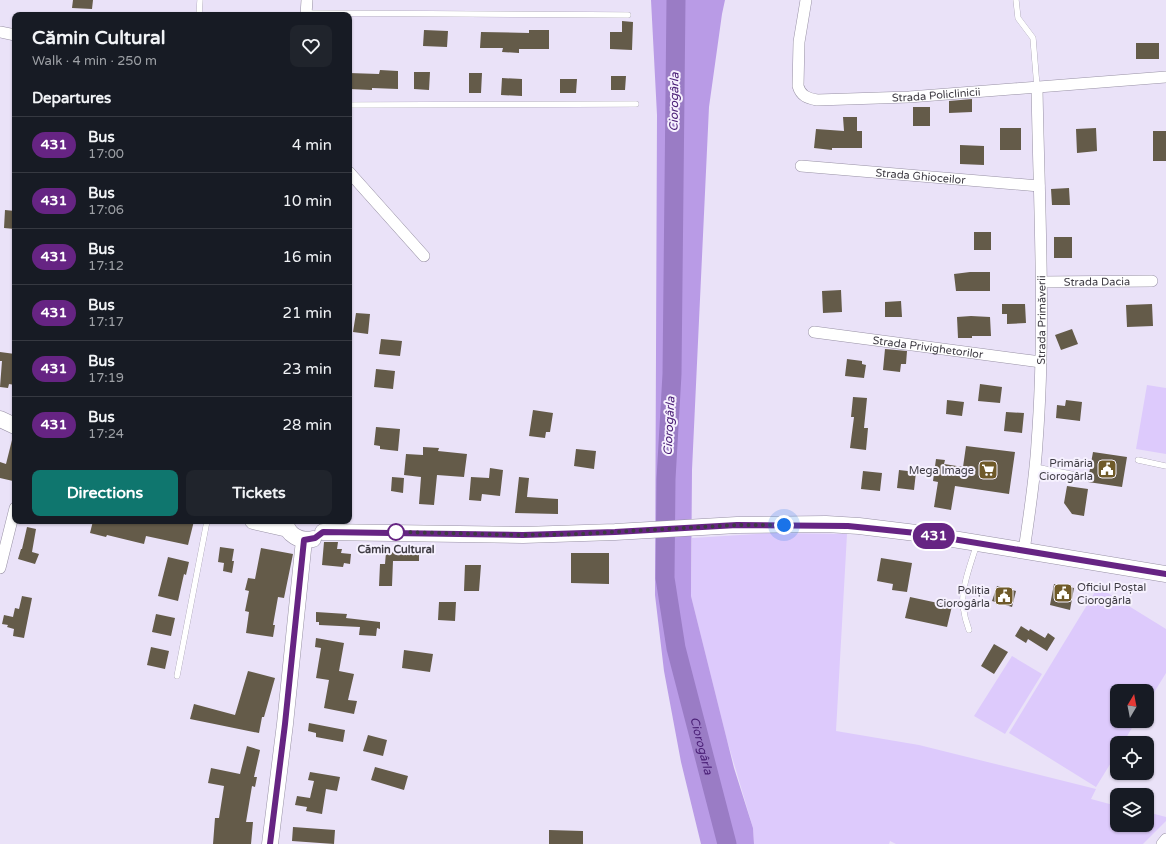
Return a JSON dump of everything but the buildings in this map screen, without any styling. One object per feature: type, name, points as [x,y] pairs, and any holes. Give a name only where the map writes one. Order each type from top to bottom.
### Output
[{"type":"main road","points":[[0,419],[12,425]]},
{"type":"main road","points":[[350,524],[382,532]]},
{"type":"main road","points":[[286,525],[295,537],[304,540],[315,538],[325,526],[382,532],[523,535],[624,532],[714,526],[826,524],[859,526],[916,533],[1166,574]]},
{"type":"main road","points":[[270,844],[285,724],[304,540]]},
{"type":"street","points":[[306,12],[307,0]]},
{"type":"street","name":"Strada Policlinicii","points":[[806,0],[799,42],[798,86],[800,92],[804,96],[817,100],[870,99],[1037,88],[1166,77]]},
{"type":"street","points":[[0,32],[12,34]]},
{"type":"street","name":"Strada Primăverii","points":[[1024,551],[1037,444],[1041,362],[1042,282],[1037,88]]},
{"type":"street","name":"Strada Ghioceilor","points":[[801,166],[1039,186]]},
{"type":"street","points":[[352,175],[424,256]]},
{"type":"street","name":"Strada Dacia","points":[[1042,282],[1152,281]]},
{"type":"street","name":"Strada Privighetorilor","points":[[814,332],[1041,362]]},
{"type":"street","points":[[0,568],[12,520]]},
{"type":"street","points":[[1162,844],[1166,839]]},
{"type":"lane","points":[[199,12],[200,0]]},
{"type":"lane","points":[[1016,0],[1018,18],[1033,38],[1037,88]]},
{"type":"lane","points":[[352,14],[628,15]]},
{"type":"lane","points":[[352,105],[636,104]]},
{"type":"lane","points":[[1138,460],[1166,466]]},
{"type":"lane","points":[[1034,467],[1086,477]]},
{"type":"lane","points":[[177,676],[206,524]]},
{"type":"lane","points":[[969,630],[962,604],[963,594],[977,543]]},
{"type":"shaded area","points":[[651,0],[725,0],[709,107],[692,470],[691,596],[734,768],[753,828],[754,844],[701,844],[681,762],[664,671],[655,595],[657,115]]},
{"type":"shaded area","points":[[1147,385],[1166,388],[1166,454],[1136,449]]},
{"type":"shaded area","points":[[771,533],[847,534],[836,731],[919,745],[1096,789],[1091,799],[1110,804],[1110,832],[1154,832],[1154,814],[1166,817],[1166,821],[1143,844],[896,844],[890,841],[889,844],[754,844],[753,828],[727,740],[691,596],[692,538]]},
{"type":"shaded area","points":[[1098,587],[1166,629],[1166,673],[1154,693],[1154,684],[1110,684],[1110,728],[1132,728],[1127,736],[1110,736],[1110,764],[1096,787],[1009,733]]},
{"type":"shaded area","points":[[1012,656],[1042,674],[1005,734],[974,716]]},
{"type":"waterway","name":"Ciorogârla","points":[[676,0],[672,374],[666,479],[665,578],[676,648],[727,844]]},
{"type":"bus line","name":"431","points":[[270,844],[300,591],[304,540],[315,538],[323,532],[523,535],[615,532],[737,525],[826,524],[859,526],[916,533],[1166,574]]},
{"type":"place","name":"Primăria Ciorogârla","points":[[1107,469]]},
{"type":"place","name":"Mega Image","points":[[988,470]]},
{"type":"place","name":"Cămin Cultural","points":[[396,532]]},
{"type":"place","name":"Oficiul Poștal Ciorogârla","points":[[1063,593]]},
{"type":"place","name":"Poliția Ciorogârla","points":[[1004,596]]},
{"type":"route","points":[[396,532],[523,535],[578,534],[737,525],[784,525]]}]
